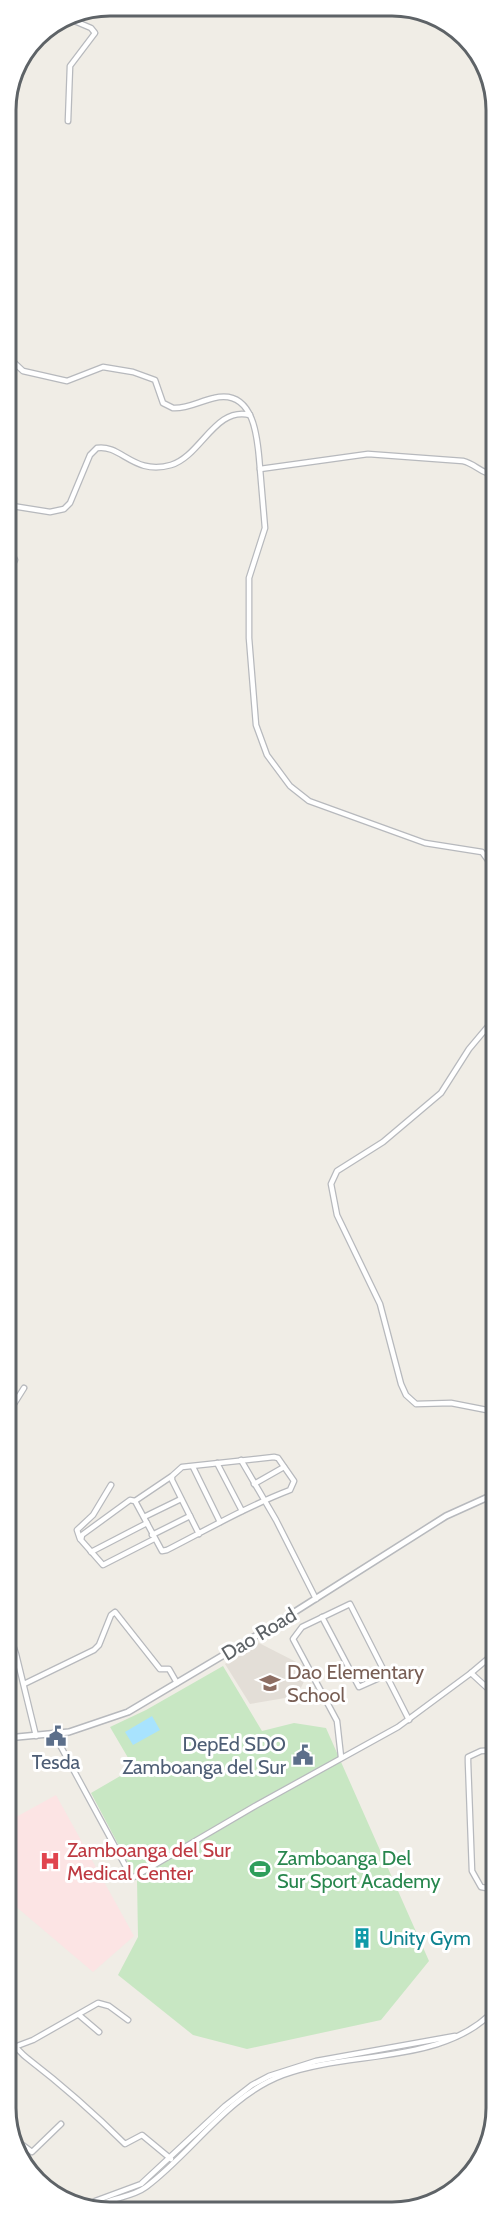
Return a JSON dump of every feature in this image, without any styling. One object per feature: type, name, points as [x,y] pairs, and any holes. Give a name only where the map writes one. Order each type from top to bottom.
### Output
[{"type":"street","points":[[68,120],[70,66],[95,33],[91,28],[77,22]]},
{"type":"street","points":[[17,365],[23,371],[67,381],[103,367],[133,372],[155,380],[163,403],[172,408],[215,398],[234,397],[245,406],[256,434],[265,528],[249,578],[249,638],[256,725],[267,755],[290,786],[309,801],[425,843],[482,852],[486,858]]},
{"type":"street","points":[[17,507],[50,512],[60,510],[70,503],[90,454],[97,448],[110,449],[141,466],[166,466],[191,454],[227,418],[238,414],[250,415]]},
{"type":"street","points":[[260,469],[356,454],[382,454],[463,461],[474,465],[486,474]]},
{"type":"street","points":[[486,1029],[469,1049],[445,1087],[396,1132],[337,1171],[331,1184],[337,1215],[380,1304],[396,1370],[406,1395],[416,1404],[451,1403],[486,1410]]},
{"type":"street","points":[[16,1400],[24,1388]]},
{"type":"street","points":[[80,1539],[130,1500],[135,1501],[182,1467],[277,1457],[294,1485],[290,1490],[242,1511],[164,1551],[159,1548],[135,1501]]},
{"type":"street","points":[[241,1460],[316,1599]]},
{"type":"street","points":[[217,1463],[242,1511]]},
{"type":"street","points":[[193,1467],[220,1522]]},
{"type":"street","points":[[254,1484],[284,1467]]},
{"type":"street","points":[[172,1476],[199,1534]]},
{"type":"street","points":[[111,1485],[93,1515],[77,1530],[80,1539],[103,1565],[190,1516]]},
{"type":"street","name":"Dao Road","points":[[16,1737],[54,1734],[111,1720],[316,1599],[446,1516],[486,1498]]},
{"type":"street","points":[[144,1517],[181,1499]]},
{"type":"street","points":[[91,1552],[147,1523]]},
{"type":"street","points":[[341,1756],[337,1721],[293,1639],[297,1630],[350,1604],[409,1720]]},
{"type":"street","points":[[24,1684],[94,1650],[99,1644],[111,1615],[115,1612],[160,1669],[169,1669],[177,1683]]},
{"type":"street","points":[[322,1617],[359,1687],[386,1675]]},
{"type":"street","points":[[16,1658],[36,1736]]},
{"type":"street","points":[[54,1734],[132,1878],[341,1756],[409,1720],[486,1660]]},
{"type":"street","points":[[471,1673],[486,1687]]},
{"type":"street","points":[[486,1751],[477,1752],[468,1757],[468,1762],[472,1871],[481,1887],[486,1888]]},
{"type":"street","points":[[128,2020],[101,2002],[33,2040],[17,2046],[26,2058],[54,2077],[124,2144],[142,2135],[173,2160]]},
{"type":"street","points":[[79,2015],[99,2032]]},
{"type":"street","points":[[112,2202],[144,2189],[173,2160],[254,2089],[278,2077],[326,2064],[449,2042],[477,2026],[486,2017]]},
{"type":"street","points":[[25,2147],[32,2152],[61,2124]]},
{"type":"street","points":[[96,2200],[141,2184],[173,2160]]},
{"type":"shaded area","name":"Dao Elementary School","points":[[259,1643],[310,1669],[297,1696],[250,1704],[225,1664]]},
{"type":"shaded area","name":"Zamboanga del Sur Medical Center","points":[[56,1795],[134,1936],[93,1972],[16,1907],[16,1817]]},
{"type":"green space","name":"Zamboanga Del Sur Sport Academy","points":[[223,1666],[262,1731],[294,1723],[326,1728],[429,1961],[381,2020],[247,2049],[193,2035],[118,1975],[138,1937],[137,1880],[91,1793],[134,1768],[110,1727],[146,1710]]},
{"type":"water","points":[[152,1716],[160,1730],[133,1745],[125,1732]]},
{"type":"place","name":"Dao Elementary School","points":[[270,1683]]},
{"type":"place","name":"Tesda","points":[[56,1736]]},
{"type":"place","name":"DepEd SDO Zamboanga del Sur","points":[[303,1755]]},
{"type":"place","name":"Zamboanga del Sur Medical Center","points":[[50,1861]]},
{"type":"place","name":"Zamboanga Del Sur Sport Academy","points":[[260,1869]]},
{"type":"place","name":"Unity Gym","points":[[362,1938]]}]
